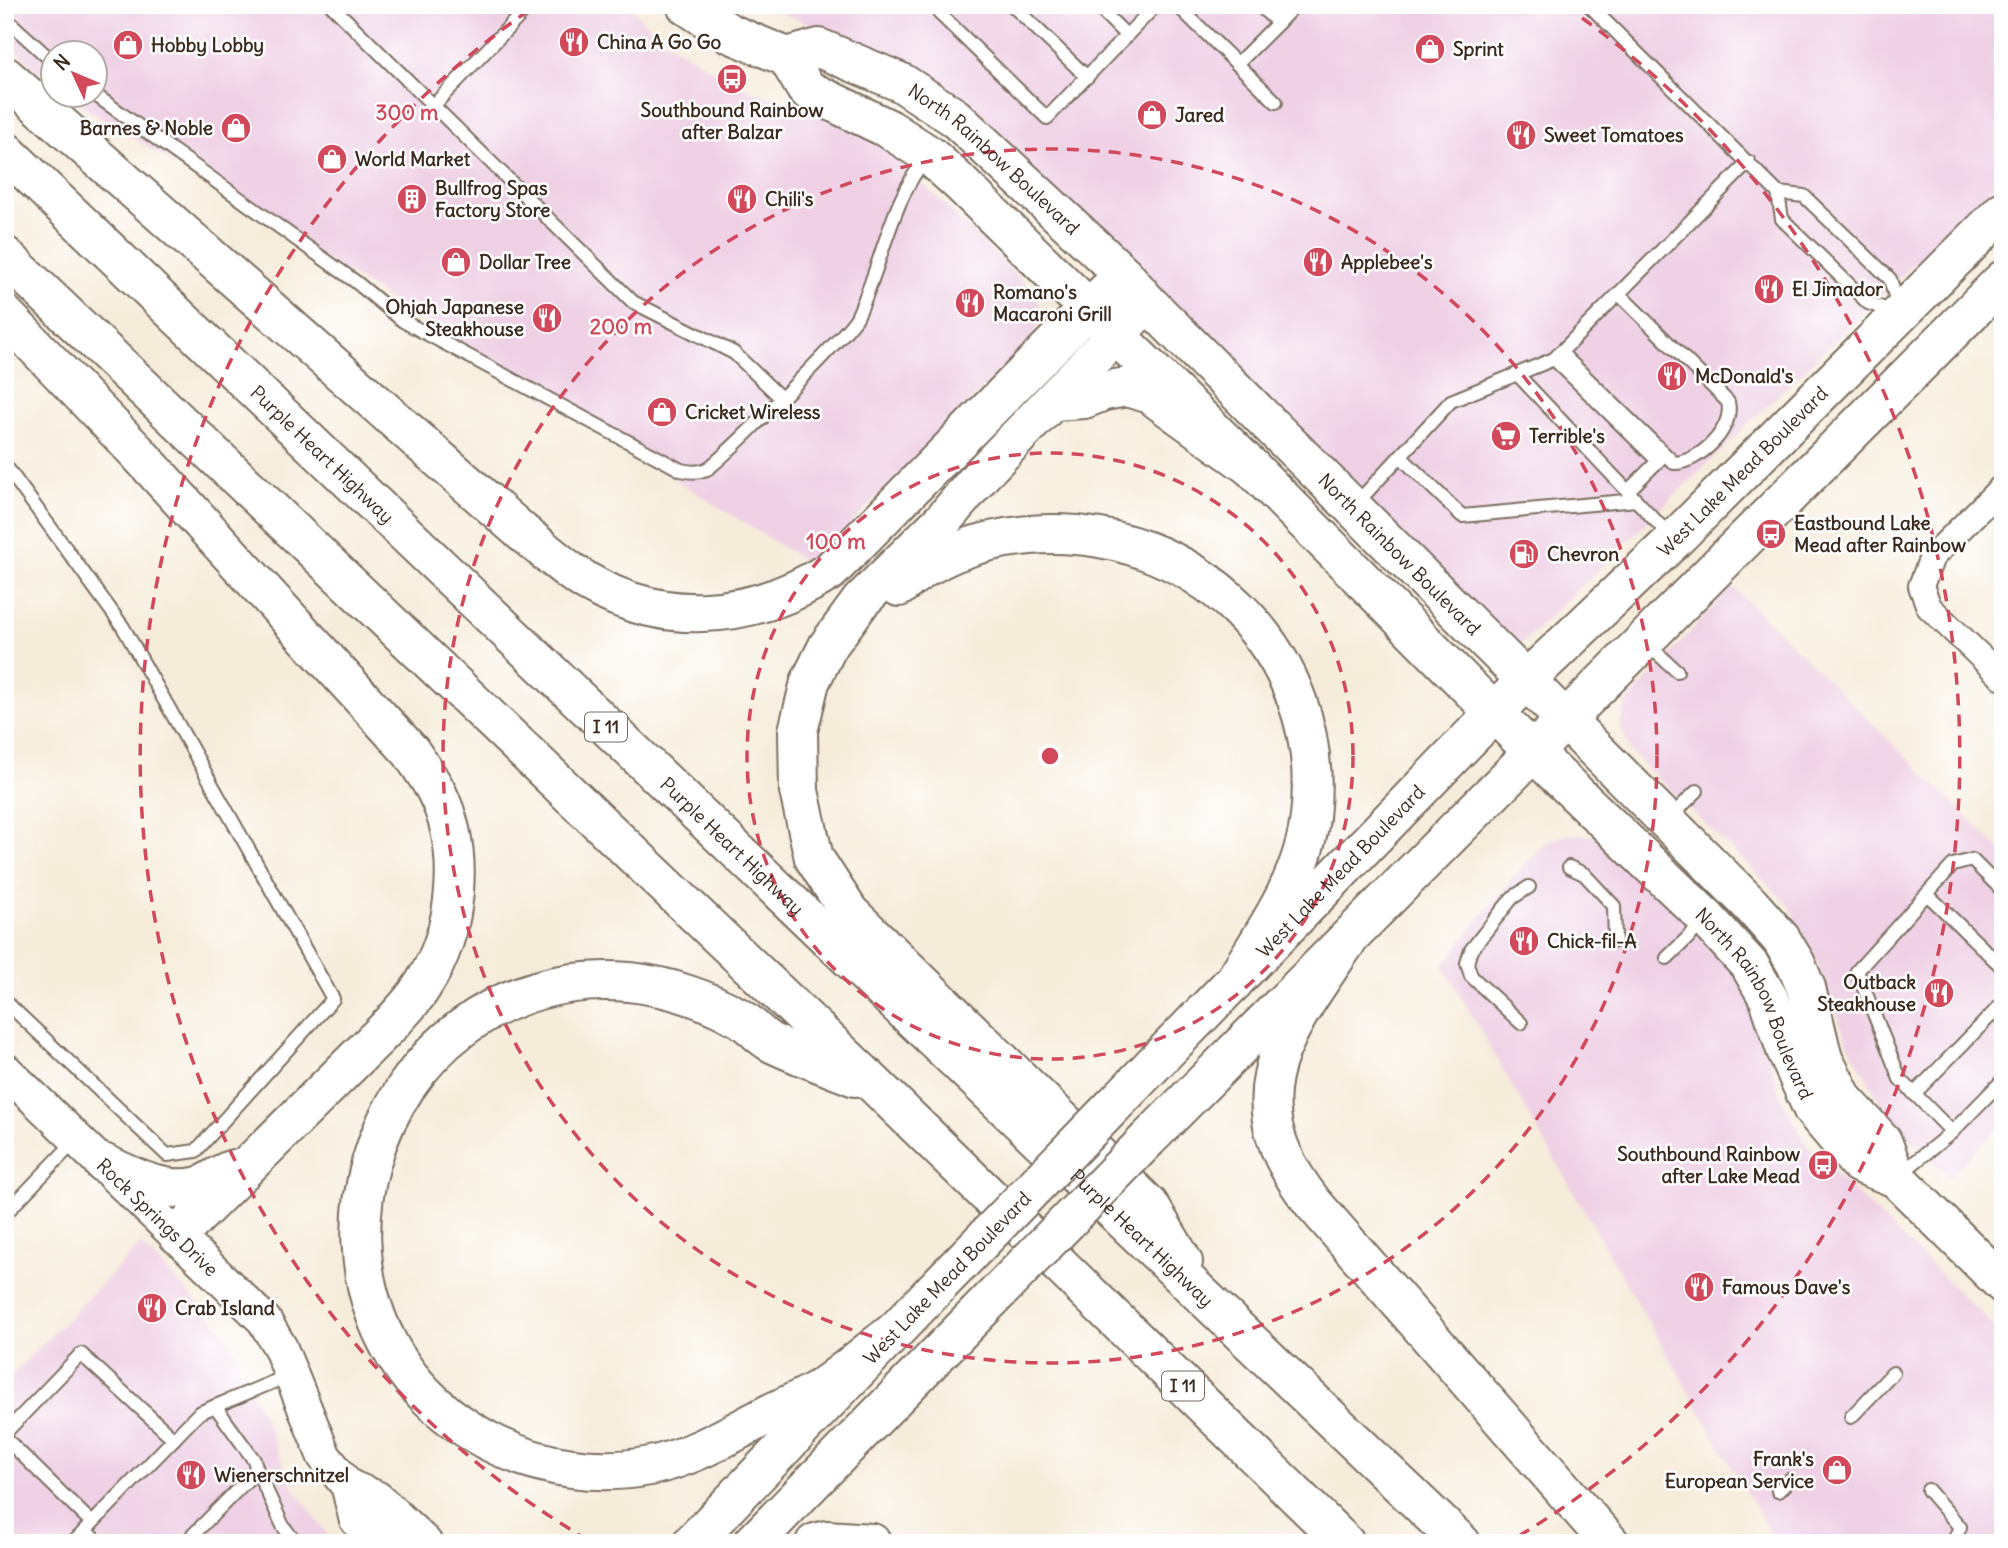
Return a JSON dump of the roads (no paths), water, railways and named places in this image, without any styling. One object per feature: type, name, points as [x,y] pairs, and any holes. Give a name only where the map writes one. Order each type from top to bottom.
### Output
[{"type":"main road","points":[[686,5],[729,33],[787,57]]},
{"type":"main road","name":"North Rainbow Boulevard","points":[[1896,1178],[1882,1141],[1844,1100],[1834,1082],[1815,1034],[1806,988],[1796,964],[1781,939],[1750,904],[1524,682],[1136,289],[954,117],[902,83],[819,48],[787,57],[806,89],[889,129],[929,155],[1251,467],[1532,751],[1707,919],[1750,967],[1769,999],[1786,1050],[1813,1110],[1858,1163],[1896,1178],[2003,1284]]},
{"type":"main road","points":[[5,76],[533,541],[574,574],[619,598],[666,610],[716,613],[758,606],[797,592],[830,571],[1136,289]]},
{"type":"main road","name":"Purple Heart Highway","points":[[5,151],[1461,1543]]},
{"type":"main road","name":"West Lake Mead Boulevard","points":[[692,1543],[1524,682],[1674,540],[1911,324],[2003,211]]},
{"type":"main road","points":[[1756,528],[1911,324],[2003,255]]},
{"type":"main road","name":"I 11","points":[[5,256],[876,1086],[1345,1543]]},
{"type":"main road","points":[[752,1543],[1148,1139],[1347,942],[1562,720],[1644,642],[2003,280]]},
{"type":"main road","points":[[5,315],[136,451],[411,752],[438,794],[451,833],[452,910],[442,948],[423,986],[392,1023],[178,1235]]},
{"type":"main road","points":[[1101,322],[1052,401],[943,520],[861,601],[828,646],[810,681],[798,731],[799,791],[814,858],[835,892],[867,932],[1149,1205],[1207,1303]]},
{"type":"main road","points":[[1052,401],[1084,399],[1104,391],[1127,387],[1150,394],[1251,467]]},
{"type":"main road","points":[[835,892],[814,813],[811,748],[817,716],[838,662],[870,615],[903,584],[945,556],[994,540],[1064,533],[1137,545],[1185,566],[1240,611],[1282,669],[1300,716],[1311,765],[1310,815],[1301,862],[1284,897],[1233,983]]},
{"type":"main road","points":[[1347,942],[1296,1015],[1278,1054],[1270,1083],[1271,1110],[1274,1133],[1283,1158],[1313,1203],[1610,1543]]},
{"type":"main road","points":[[876,1086],[769,1042],[743,1020],[680,993],[609,981],[538,991],[497,1006],[453,1035],[404,1087],[391,1108],[372,1152],[362,1198],[361,1247],[377,1316],[413,1378],[447,1412],[486,1440],[553,1465],[625,1469],[694,1453],[822,1388],[895,1331]]},
{"type":"main road","name":"Rock Springs Drive","points":[[5,1070],[264,1320],[291,1374],[324,1456],[348,1486],[356,1519],[379,1542]]},
{"type":"main road","points":[[90,1151],[159,1186],[180,1189],[196,1187],[229,1170],[243,1168]]},
{"type":"main road","name":"Rock Springs Drive","points":[[348,1486],[377,1498],[425,1543]]},
{"type":"main road","points":[[815,1543],[826,1540],[872,1543]]},
{"type":"street","points":[[2003,486],[1932,557],[1921,586],[1929,607],[2003,678]]},
{"type":"lane","points":[[331,5],[633,302],[734,353],[781,398]]},
{"type":"lane","points":[[433,106],[530,5]]},
{"type":"lane","points":[[1012,5],[1087,77]]},
{"type":"lane","points":[[1096,5],[1127,36]]},
{"type":"lane","points":[[939,13],[1047,118],[1156,5]]},
{"type":"lane","points":[[1177,5],[1276,102]]},
{"type":"lane","points":[[1259,5],[1278,23]]},
{"type":"lane","points":[[1237,64],[1295,5]]},
{"type":"lane","points":[[1589,5],[1749,162],[1778,194],[1782,219],[1791,229],[1868,303],[1911,324]]},
{"type":"lane","points":[[5,18],[38,48]]},
{"type":"lane","points":[[108,104],[356,282],[403,321],[681,470],[696,473],[710,467],[856,320],[911,176],[929,155]]},
{"type":"lane","points":[[1352,509],[1451,401],[1557,355],[1749,162]]},
{"type":"lane","points":[[1778,194],[1804,196],[1881,271],[1889,279],[1911,324]]},
{"type":"lane","points":[[1557,355],[1662,458],[1674,463],[1686,463],[1699,454],[1727,425],[1731,412],[1728,402],[1619,294]]},
{"type":"lane","points":[[1517,374],[1674,540]]},
{"type":"lane","points":[[1401,457],[1462,516],[1632,496],[1662,458]]},
{"type":"lane","points":[[5,465],[123,627],[333,999],[196,1152],[167,1155],[5,1002]]},
{"type":"lane","points":[[1644,642],[1677,671]]},
{"type":"lane","points":[[1666,821],[1697,791]]},
{"type":"lane","points":[[1952,1132],[1900,1079],[1857,971],[1953,865],[1972,860],[2003,891]]},
{"type":"lane","points":[[1569,867],[1584,874],[1614,906],[1615,941]]},
{"type":"lane","points":[[1521,1023],[1471,976],[1467,963],[1471,950],[1512,898],[1529,887]]},
{"type":"lane","points":[[1927,894],[2003,968]]},
{"type":"lane","points":[[1667,958],[1707,919]]},
{"type":"lane","points":[[1914,1094],[2003,1003]]},
{"type":"lane","points":[[1896,1178],[1952,1132],[2003,1080]]},
{"type":"lane","points":[[5,1214],[90,1151]]},
{"type":"lane","points":[[99,1543],[89,1527],[5,1436],[81,1354],[174,1439]]},
{"type":"lane","points":[[1851,1416],[1894,1373]]},
{"type":"lane","points":[[73,1543],[199,1413],[291,1374]]},
{"type":"lane","points":[[215,1406],[254,1460],[283,1526],[296,1543]]},
{"type":"lane","points":[[186,1543],[257,1470]]},
{"type":"lane","points":[[1778,1491],[1789,1480]]},
{"type":"lane","points":[[1928,1490],[1960,1527],[1961,1543]]},
{"type":"lane","points":[[1949,1542],[1960,1527]]},
{"type":"place","name":"China A Go Go","points":[[574,42]]},
{"type":"place","name":"Hobby Lobby","points":[[128,45]]},
{"type":"place","name":"Sprint","points":[[1430,49]]},
{"type":"place","name":"Southbound Rainbow after Balzar","points":[[732,79]]},
{"type":"place","name":"Jared","points":[[1152,115]]},
{"type":"place","name":"Barnes & Noble","points":[[236,128]]},
{"type":"place","name":"Sweet Tomatoes","points":[[1521,135]]},
{"type":"place","name":"World Market","points":[[332,159]]},
{"type":"place","name":"Bullfrog Spas Factory Store","points":[[412,199]]},
{"type":"place","name":"Chili's","points":[[742,199]]},
{"type":"place","name":"Dollar Tree","points":[[456,262]]},
{"type":"place","name":"Applebee's","points":[[1318,262]]},
{"type":"place","name":"El Jimador","points":[[1769,289]]},
{"type":"place","name":"Romano's Macaroni Grill","points":[[970,303]]},
{"type":"place","name":"Ohjah Japanese Steakhouse","points":[[547,318]]},
{"type":"place","name":"McDonald's","points":[[1672,376]]},
{"type":"place","name":"Cricket Wireless","points":[[662,412]]},
{"type":"place","name":"Terrible's","points":[[1506,436]]},
{"type":"place","name":"Eastbound Lake Mead after Rainbow","points":[[1771,534]]},
{"type":"place","name":"Chevron","points":[[1524,554]]},
{"type":"place","name":"Chick-fil-A","points":[[1524,941]]},
{"type":"place","name":"Outback Steakhouse","points":[[1939,993]]},
{"type":"place","name":"Southbound Rainbow after Lake Mead","points":[[1823,1165]]},
{"type":"place","name":"Famous Dave's","points":[[1699,1287]]},
{"type":"place","name":"Crab Island","points":[[152,1308]]},
{"type":"place","name":"Frank's European Service","points":[[1837,1470]]},
{"type":"place","name":"Wienerschnitzel","points":[[191,1475]]}]
